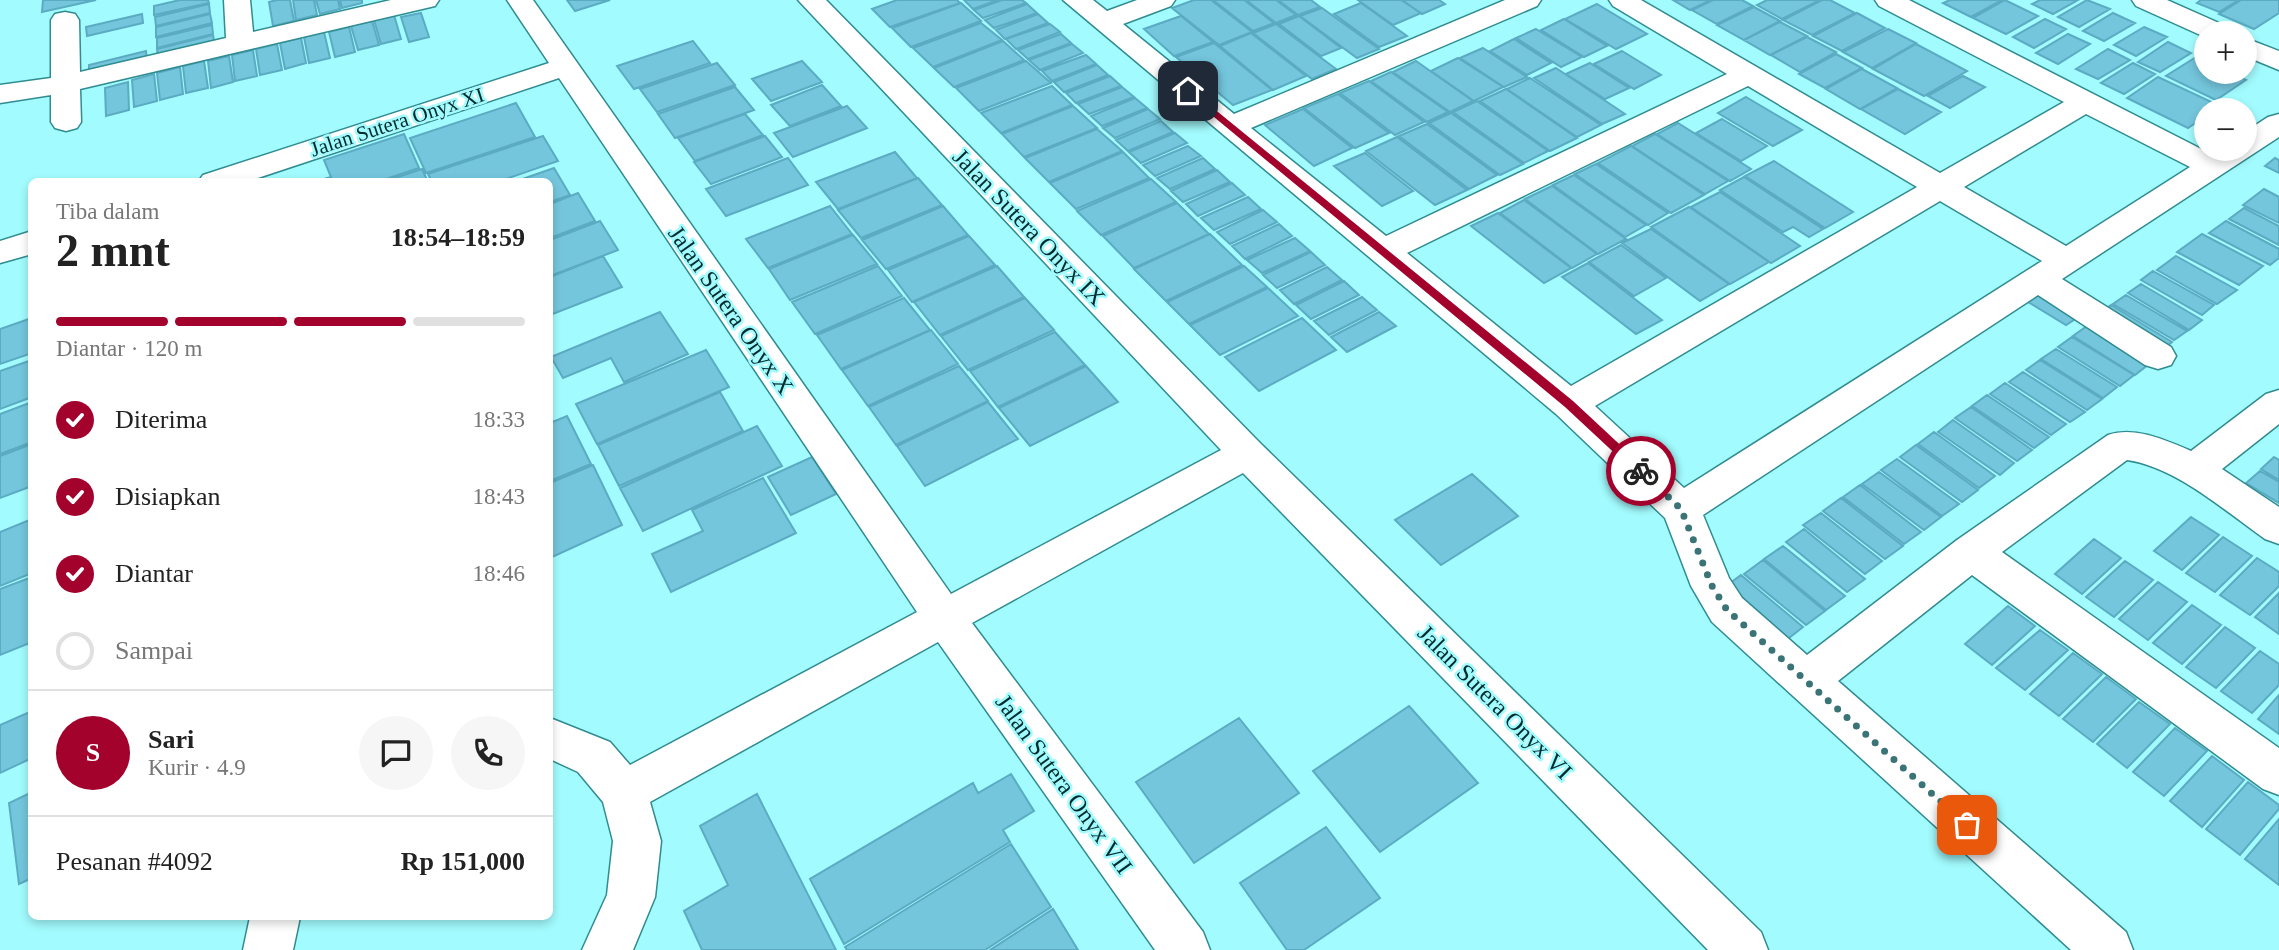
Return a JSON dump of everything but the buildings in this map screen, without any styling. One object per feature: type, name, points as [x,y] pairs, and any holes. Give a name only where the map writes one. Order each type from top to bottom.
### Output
[{"type":"street","points":[[237,0],[240,43]]},
{"type":"street","points":[[0,94],[66,84],[426,0]]},
{"type":"street","name":"Jalan Sutera Onyx X","points":[[520,0],[944,618]]},
{"type":"street","name":"Jalan Sutera Onyx IX","points":[[811,0],[1247,453]]},
{"type":"street","points":[[1076,0],[1569,404],[1681,509],[1712,586],[1727,610],[2108,950]]},
{"type":"street","points":[[1103,22],[1162,0]]},
{"type":"street","points":[[1230,126],[1528,0]]},
{"type":"street","points":[[1622,0],[1941,186],[2051,269],[2158,356]]},
{"type":"street","points":[[1888,0],[2085,102],[2194,145]]},
{"type":"street","points":[[2145,0],[2194,22]]},
{"type":"street","points":[[65,20],[66,122]]},
{"type":"street","points":[[2257,51],[2279,61]]},
{"type":"street","name":"Jalan Sutera Onyx XI","points":[[232,178],[564,67]]},
{"type":"street","points":[[1383,251],[1750,74]]},
{"type":"street","points":[[1569,404],[2085,102]]},
{"type":"street","points":[[2257,138],[2279,124]]},
{"type":"street","points":[[1681,509],[2222,161]]},
{"type":"street","points":[[0,252],[28,243]]},
{"type":"street","points":[[2192,471],[2279,404]]},
{"type":"street","points":[[1805,681],[1971,552],[2121,446],[2151,450],[2192,471],[2279,528]]},
{"type":"street","points":[[624,792],[1247,453]]},
{"type":"street","name":"Jalan Sutera Onyx VI","points":[[1247,453],[1743,950]]},
{"type":"street","points":[[1971,552],[2279,774]]},
{"type":"street","name":"Jalan Sutera Onyx VII","points":[[944,618],[1185,950]]},
{"type":"street","points":[[553,739],[594,757],[624,792],[637,841],[631,897],[607,950]]},
{"type":"street","points":[[268,950],[274,920]]},
{"type":"way so far","points":[[1641,471],[1681,509],[1712,586],[1727,610],[1967,825]]},
{"type":"route","points":[[1188,91],[1569,404],[1641,471]]}]
